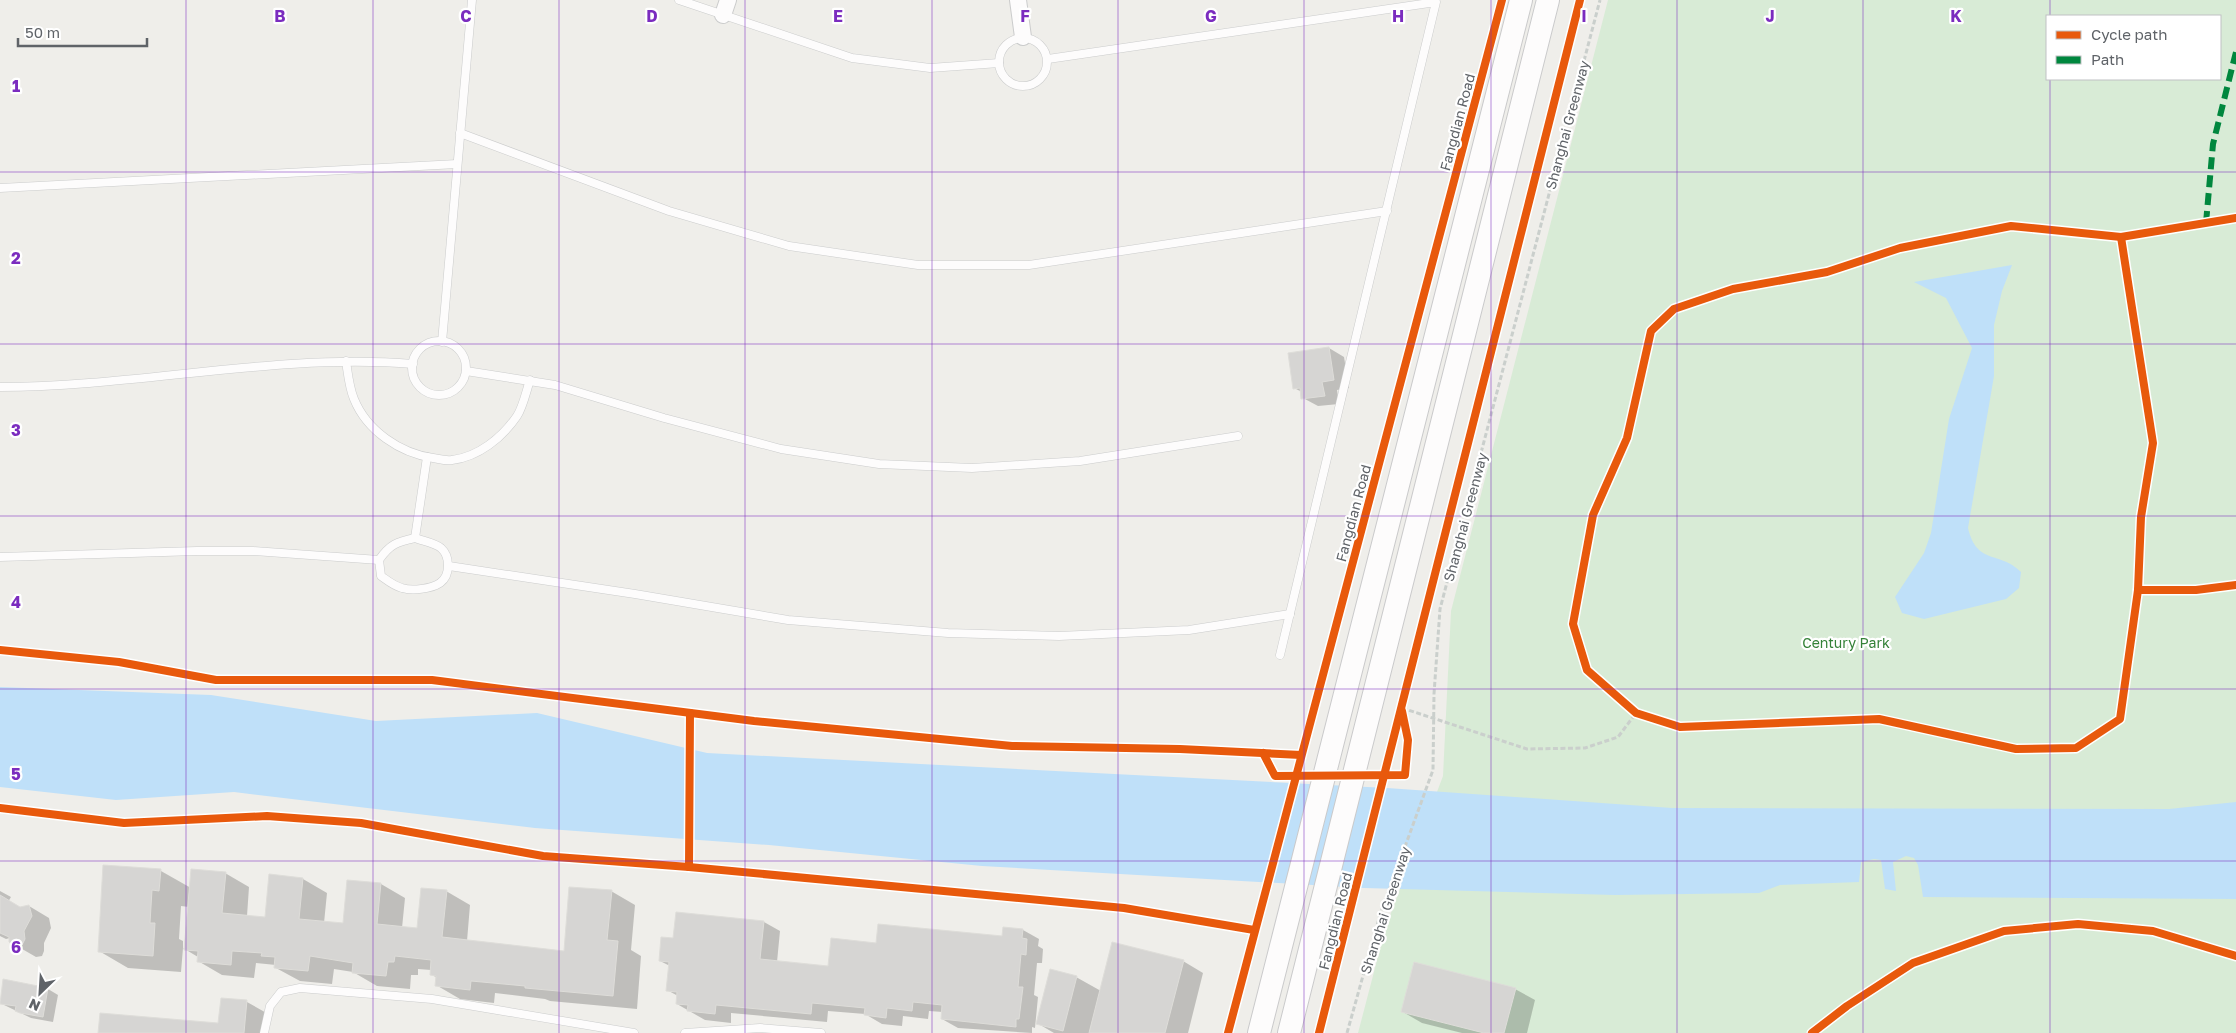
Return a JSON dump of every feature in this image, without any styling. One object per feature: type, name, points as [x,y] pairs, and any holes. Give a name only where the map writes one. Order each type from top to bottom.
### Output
[{"type":"main road","points":[[1259,1033],[1521,0]]},
{"type":"main road","name":"Fangdian Road","points":[[1289,1033],[1548,0]]},
{"type":"street","points":[[1018,0],[1023,37]]},
{"type":"lane","points":[[442,342],[472,0]]},
{"type":"lane","points":[[679,0],[726,8],[852,58],[930,68],[999,62]]},
{"type":"lane","points":[[1048,58],[1436,2],[1280,655]]},
{"type":"lane","points":[[1023,37],[1033,39],[1041,44],[1048,58],[1047,71],[1042,79],[1034,85],[1024,87],[1006,80],[1001,72],[999,62],[1000,53],[1006,45],[1023,37]]},
{"type":"lane","points":[[460,133],[669,211],[789,246],[918,265],[1029,265],[1387,211]]},
{"type":"lane","points":[[0,188],[457,164]]},
{"type":"lane","points":[[442,342],[451,344],[462,353],[466,361],[466,371],[461,385],[450,393],[436,395],[427,392],[416,382],[413,374],[413,364],[422,347],[430,343],[442,342]]},
{"type":"lane","points":[[0,387],[148,378],[324,361],[413,364]]},
{"type":"lane","points":[[346,361],[348,382],[354,400],[370,425],[396,446],[427,457],[450,461],[471,456],[492,444],[517,416],[530,380]]},
{"type":"lane","points":[[466,371],[555,385],[664,418],[781,450],[879,464],[972,468],[1080,461],[1238,436]]},
{"type":"lane","points":[[415,538],[427,457]]},
{"type":"lane","points":[[415,538],[440,547],[446,555],[448,566],[446,575],[440,583],[415,590],[401,588],[382,576],[379,560],[387,548],[415,538]]},
{"type":"lane","points":[[0,557],[207,551],[263,552],[379,560]]},
{"type":"lane","points":[[448,566],[635,594],[788,620],[948,633],[1060,636],[1189,630],[1290,614]]},
{"type":"lane","points":[[264,1033],[270,1006],[281,992],[300,988],[432,999],[634,1033]]},
{"type":"lane","points":[[684,1033],[760,1028],[821,1033]]},
{"type":"path","points":[[1404,699],[1401,714],[1434,718],[1527,749],[1585,748],[1618,737],[1636,713]]},
{"type":"path","points":[[1629,706],[1636,713],[1645,716]]},
{"type":"green space","name":"Century Park","points":[[1608,0],[2236,0],[2236,1033],[1358,1033],[1386,926],[1443,776],[1451,611]]},
{"type":"water","points":[[2012,265],[2002,291],[1994,325],[1994,376],[1968,528],[1972,540],[1983,553],[2013,565],[2021,572],[2019,588],[2006,599],[1924,619],[1902,613],[1895,597],[1924,553],[1931,533],[1949,419],[1972,348],[1946,298],[1914,282]]},
{"type":"water","points":[[0,687],[211,695],[376,721],[537,713],[707,753],[1387,788],[1672,808],[2169,809],[2236,802],[2236,899],[1923,897],[1918,865],[1914,858],[1906,856],[1893,862],[1896,891],[1885,889],[1881,860],[1874,859],[1861,862],[1859,882],[1780,885],[1759,893],[1615,895],[1364,888],[982,866],[769,845],[535,828],[234,792],[116,800],[0,787]]},
{"type":"building","points":[[1329,347],[1334,380],[1322,382],[1325,396],[1301,399],[1300,388],[1293,389],[1288,353]]},
{"type":"building","points":[[103,865],[161,869],[159,891],[152,890],[150,923],[155,923],[153,956],[98,952]]},
{"type":"building","points":[[191,869],[226,872],[222,913],[265,917],[269,874],[303,878],[299,919],[343,923],[347,880],[381,883],[377,924],[417,928],[421,888],[447,890],[442,937],[564,951],[569,887],[612,890],[607,940],[618,941],[613,996],[471,981],[470,990],[435,986],[436,976],[430,975],[431,960],[395,956],[394,962],[388,962],[386,976],[352,973],[353,963],[310,956],[308,971],[274,968],[275,957],[261,956],[262,953],[232,951],[231,965],[197,962],[198,951],[184,950]]},
{"type":"building","points":[[0,895],[20,907],[29,905],[32,916],[24,931],[25,939],[22,945],[15,946],[9,942],[9,937],[0,933]]},
{"type":"building","points":[[676,912],[764,921],[760,959],[828,966],[831,938],[876,943],[878,924],[1002,936],[1003,927],[1023,929],[1022,938],[1027,939],[1026,955],[1021,954],[1018,987],[1023,987],[1019,1019],[1016,1019],[1016,1027],[941,1019],[942,1005],[913,1002],[912,1011],[887,1008],[886,1018],[864,1015],[865,1008],[812,1003],[811,1014],[716,1005],[715,1014],[687,1011],[688,1005],[676,1004],[677,992],[666,991],[669,962],[659,961],[661,937],[673,938]]},
{"type":"building","points":[[1112,942],[1184,960],[1165,1033],[1089,1033]]},
{"type":"building","points":[[1414,962],[1516,988],[1504,1033],[1484,1033],[1401,1012]]},
{"type":"building","points":[[1050,969],[1077,976],[1063,1031],[1036,1024]]},
{"type":"building","points":[[3,979],[48,988],[43,1017],[20,1013],[15,1011],[16,1006],[0,1004]]},
{"type":"building","points":[[221,998],[247,1000],[244,1033],[98,1033],[100,1013],[218,1023]]},
{"type":"marked path","points":[[2206,223],[2213,144],[2236,52]]},
{"type":"cycle path","points":[[1228,1033],[1502,0]]},
{"type":"cycle path","name":"Shanghai Greenway","points":[[1319,1033],[1580,0]]},
{"type":"cycle path","points":[[2236,218],[2121,237],[2011,226],[1900,248],[1827,272],[1733,289],[1674,309],[1651,331],[1627,438],[1593,515],[1573,624],[1587,670],[1636,713],[1680,727],[1879,719],[2016,749],[2076,748],[2120,719],[2138,590],[2196,590],[2236,585]]},
{"type":"cycle path","points":[[2121,237],[2153,443],[2141,517],[2138,590]]},
{"type":"cycle path","points":[[0,650],[119,662],[216,680],[432,680],[754,721],[1012,746],[1180,749],[1301,755]]},
{"type":"cycle path","points":[[1263,753],[1275,776],[1405,775],[1408,740],[1402,711]]},
{"type":"cycle path","points":[[689,867],[690,713]]},
{"type":"cycle path","points":[[0,808],[124,823],[267,816],[361,823],[543,856],[689,867],[1124,908],[1254,930]]},
{"type":"cycle path","points":[[1812,1033],[1847,1006],[1913,963],[2004,931],[2078,924],[2153,931],[2236,956]]}]
